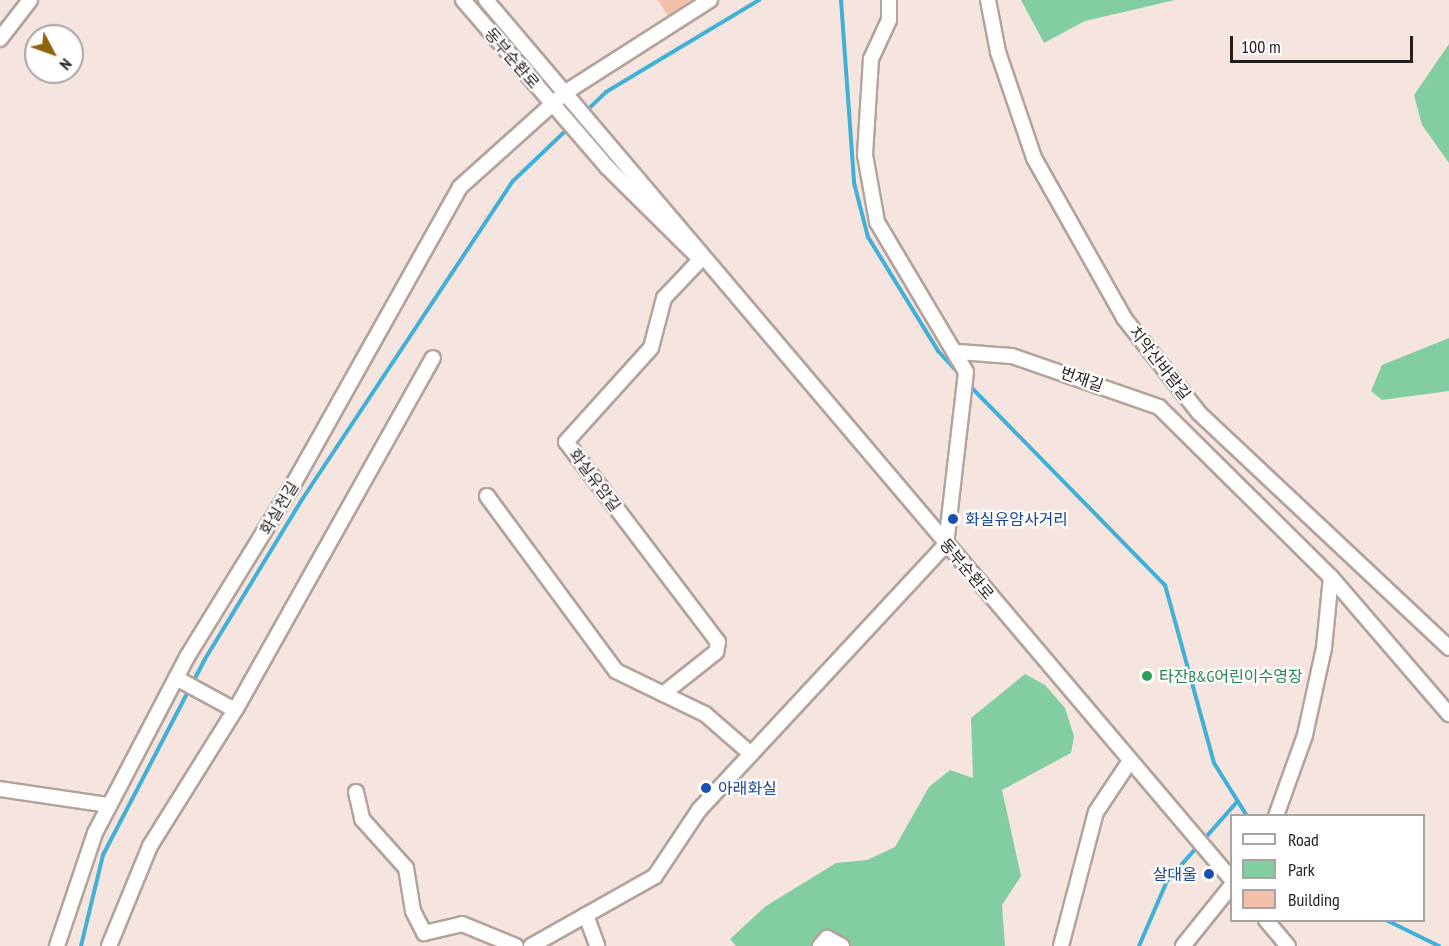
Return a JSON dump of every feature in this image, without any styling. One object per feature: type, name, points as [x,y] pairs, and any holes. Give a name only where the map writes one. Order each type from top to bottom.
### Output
[{"type":"street","points":[[0,39],[30,0]]},
{"type":"street","name":"동부순환로","points":[[463,0],[607,167],[678,243],[701,259]]},
{"type":"street","name":"동부순환로","points":[[486,0],[686,233],[701,259],[1230,878]]},
{"type":"street","name":"화실천길","points":[[57,946],[110,805],[460,187],[566,92],[710,0]]},
{"type":"street","name":"치악산바람길","points":[[988,0],[998,52],[1034,158],[1124,318],[1199,413],[1449,648]]},
{"type":"street","points":[[531,946],[655,876],[699,810],[946,544],[966,372],[958,352],[877,222],[865,155],[871,59],[890,2]]},
{"type":"street","name":"화실유암길","points":[[663,694],[716,652],[718,642],[566,442],[651,348],[664,298],[701,259]]},
{"type":"street","name":"번재길","points":[[958,352],[1012,356],[1160,406],[1331,577],[1449,714]]},
{"type":"street","points":[[109,946],[150,846],[433,358]]},
{"type":"street","points":[[488,496],[616,671],[705,714],[751,754]]},
{"type":"street","points":[[1277,814],[1305,735],[1324,648],[1331,577]]},
{"type":"street","points":[[182,680],[232,708]]},
{"type":"street","points":[[1061,946],[1096,812],[1130,761]]},
{"type":"street","points":[[0,789],[110,805]]},
{"type":"street","points":[[356,792],[362,819],[406,868],[413,911],[424,933],[462,924],[516,946]]},
{"type":"street","points":[[1183,946],[1230,887]]},
{"type":"street","points":[[586,915],[597,946]]},
{"type":"street","points":[[1267,922],[1288,946]]},
{"type":"street","points":[[820,946],[827,938],[842,946]]},
{"type":"green space","points":[[1021,0],[1175,0],[1085,21],[1044,43]]},
{"type":"green space","points":[[1449,44],[1449,163],[1422,125],[1414,95]]},
{"type":"green space","points":[[1449,338],[1449,391],[1382,400],[1371,391],[1382,365]]},
{"type":"green space","points":[[1025,674],[1045,685],[1065,708],[1074,736],[1071,753],[1002,790],[1021,876],[1002,905],[1005,946],[736,946],[730,939],[766,906],[836,863],[867,860],[895,847],[929,787],[950,770],[973,778],[971,718]]},
{"type":"building","points":[[658,0],[691,0],[668,16]]},
{"type":"waterway","points":[[81,946],[103,855],[205,659],[303,498],[513,181],[606,92],[759,0]]},
{"type":"waterway","points":[[841,0],[854,183],[868,237],[938,351],[962,377]]},
{"type":"waterway","points":[[969,385],[1165,585],[1214,763],[1246,814]]},
{"type":"waterway","points":[[1139,946],[1167,881],[1236,803]]},
{"type":"waterway","points":[[1390,922],[1439,946]]},
{"type":"place","name":"화실유암사거리","points":[[953,519]]},
{"type":"place","name":"타잔B&G어린이수영장","points":[[1147,676]]},
{"type":"place","name":"아래화실","points":[[706,788]]},
{"type":"place","name":"살대울","points":[[1209,874]]}]
